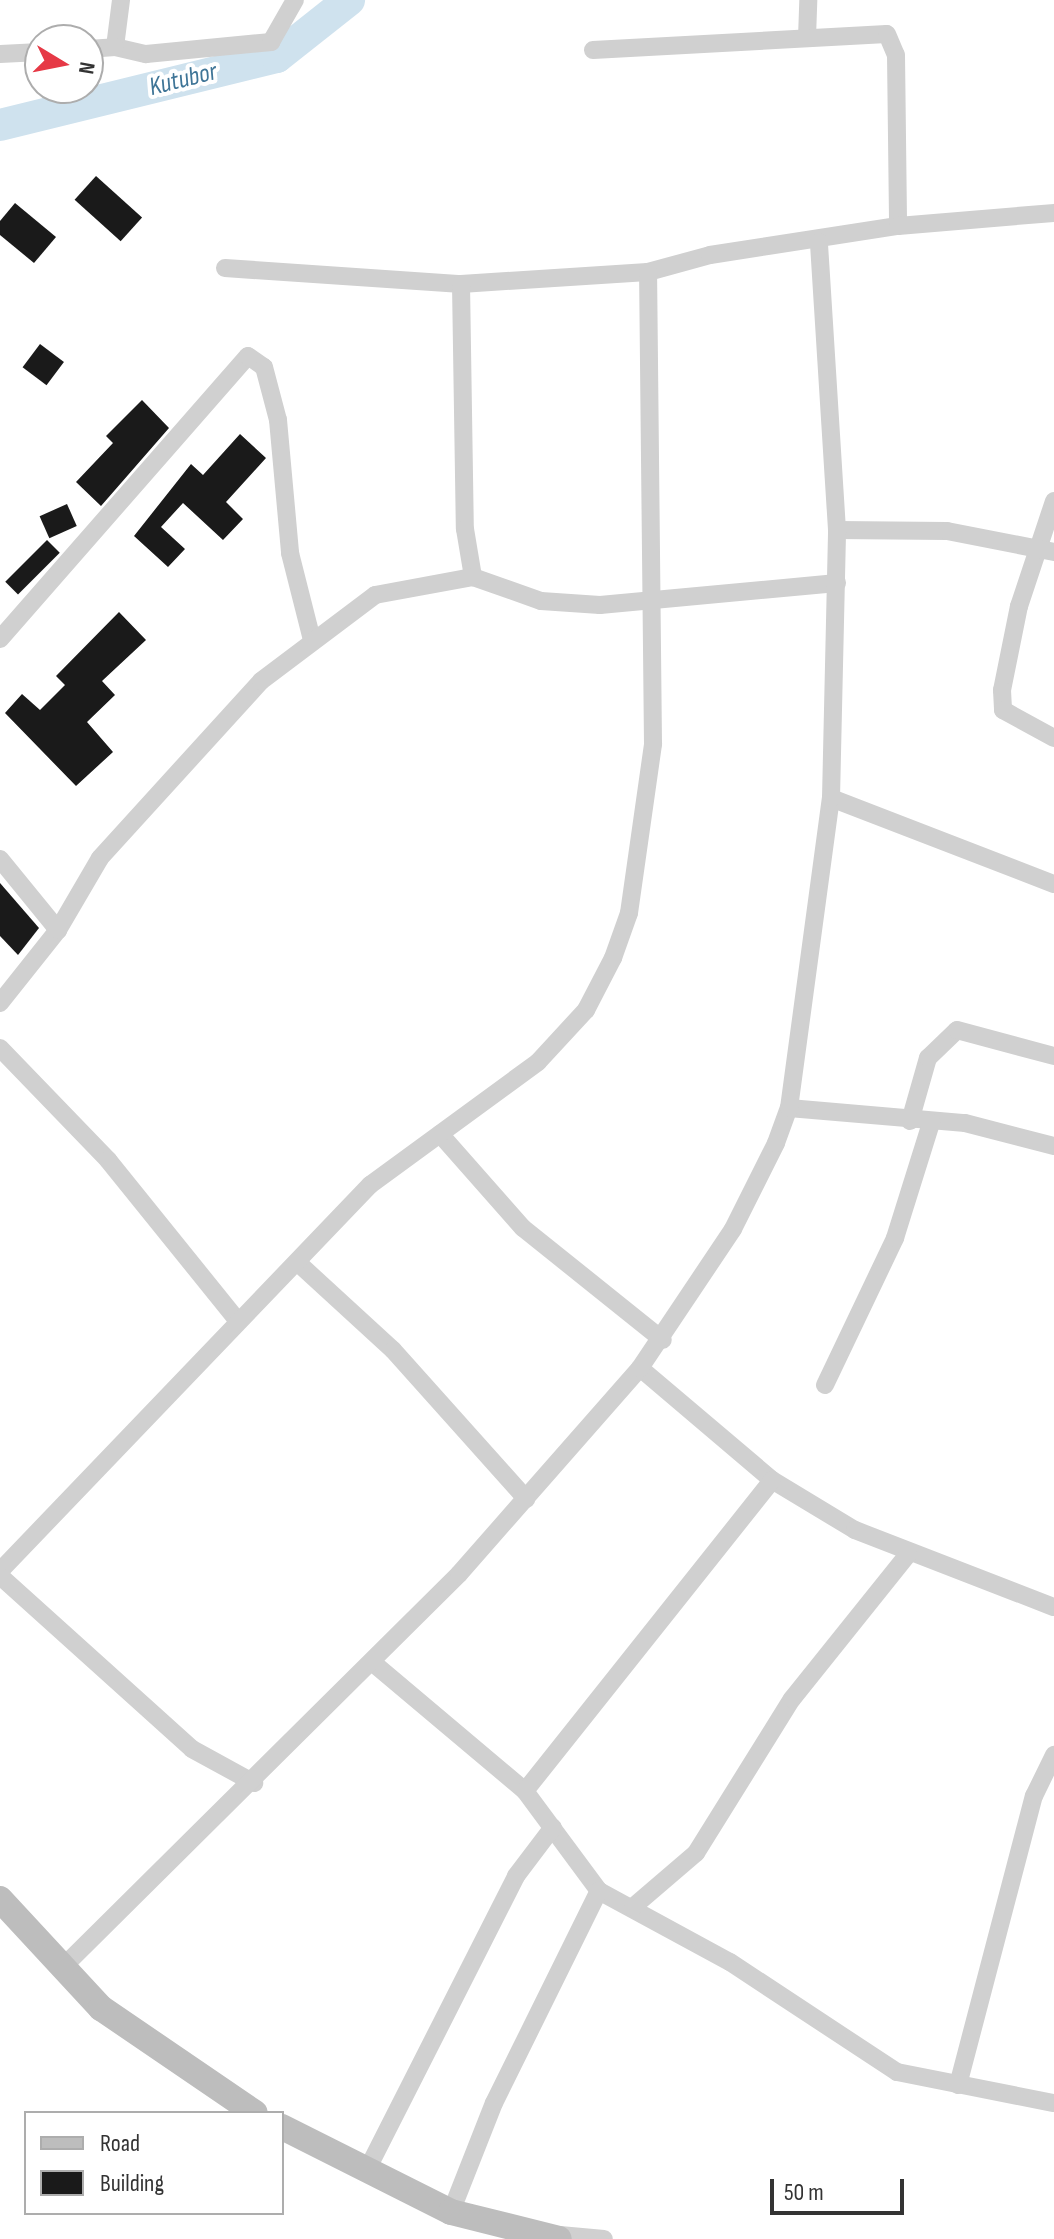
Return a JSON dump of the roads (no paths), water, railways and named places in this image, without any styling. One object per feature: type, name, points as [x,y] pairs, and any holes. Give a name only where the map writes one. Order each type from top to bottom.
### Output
[{"type":"street","points":[[115,47],[121,0]]},
{"type":"street","points":[[104,48],[115,47],[146,54],[271,42],[295,0]]},
{"type":"street","points":[[807,38],[808,0]]},
{"type":"street","points":[[593,50],[887,34],[895,42],[898,226]]},
{"type":"street","points":[[0,54],[24,53]]},
{"type":"street","points":[[225,268],[461,284],[648,272],[710,255],[819,243],[898,226],[1054,213]]},
{"type":"street","points":[[61,1969],[254,1783],[372,1662],[526,1499],[584,1423],[640,1368],[663,1340],[733,1229],[789,1108],[831,798],[837,530],[819,243]]},
{"type":"street","points":[[254,1783],[192,1749],[0,1574],[370,1185],[538,1062],[586,1010],[613,958],[629,913],[653,744],[647,603],[648,272]]},
{"type":"street","points":[[461,284],[465,529],[473,577]]},
{"type":"street","points":[[0,639],[248,356],[264,367],[278,420],[290,553],[312,640]]},
{"type":"street","points":[[1054,501],[1047,551],[1019,606],[1003,710],[1054,738]]},
{"type":"street","points":[[837,530],[947,531],[1047,551]]},
{"type":"street","points":[[0,1003],[58,930],[100,858],[261,681],[375,595],[473,577],[541,601],[647,603],[837,583]]},
{"type":"street","points":[[831,798],[1054,884]]},
{"type":"street","points":[[0,859],[58,930]]},
{"type":"street","points":[[910,1121],[928,1058],[957,1030],[1054,1056]]},
{"type":"street","points":[[0,1048],[108,1160],[238,1321]]},
{"type":"street","points":[[789,1108],[977,1126],[1054,1146]]},
{"type":"street","points":[[825,1385],[895,1238],[931,1123]]},
{"type":"street","points":[[440,1134],[523,1228],[663,1340]]},
{"type":"street","points":[[297,1262],[393,1350],[526,1499]]},
{"type":"street","points":[[640,1368],[772,1480],[908,1554],[1054,1607]]},
{"type":"street","points":[[525,1791],[772,1480]]},
{"type":"street","points":[[633,1907],[696,1853],[792,1699],[908,1554]]},
{"type":"street","points":[[372,1662],[525,1791],[599,1891],[633,1907],[897,2072],[1054,2103]]},
{"type":"street","points":[[958,2085],[1034,1796],[1054,1755]]},
{"type":"street","points":[[367,2170],[516,1876],[553,1827]]},
{"type":"street","points":[[451,2212],[494,2103],[599,1891]]},
{"type":"street","points":[[0,1899],[61,1969],[140,2041],[252,2111]]},
{"type":"street","points":[[284,2128],[451,2212],[559,2237],[604,2239]]},
{"type":"waterway","name":"Kutubor","points":[[0,125],[277,57],[349,0]]}]
